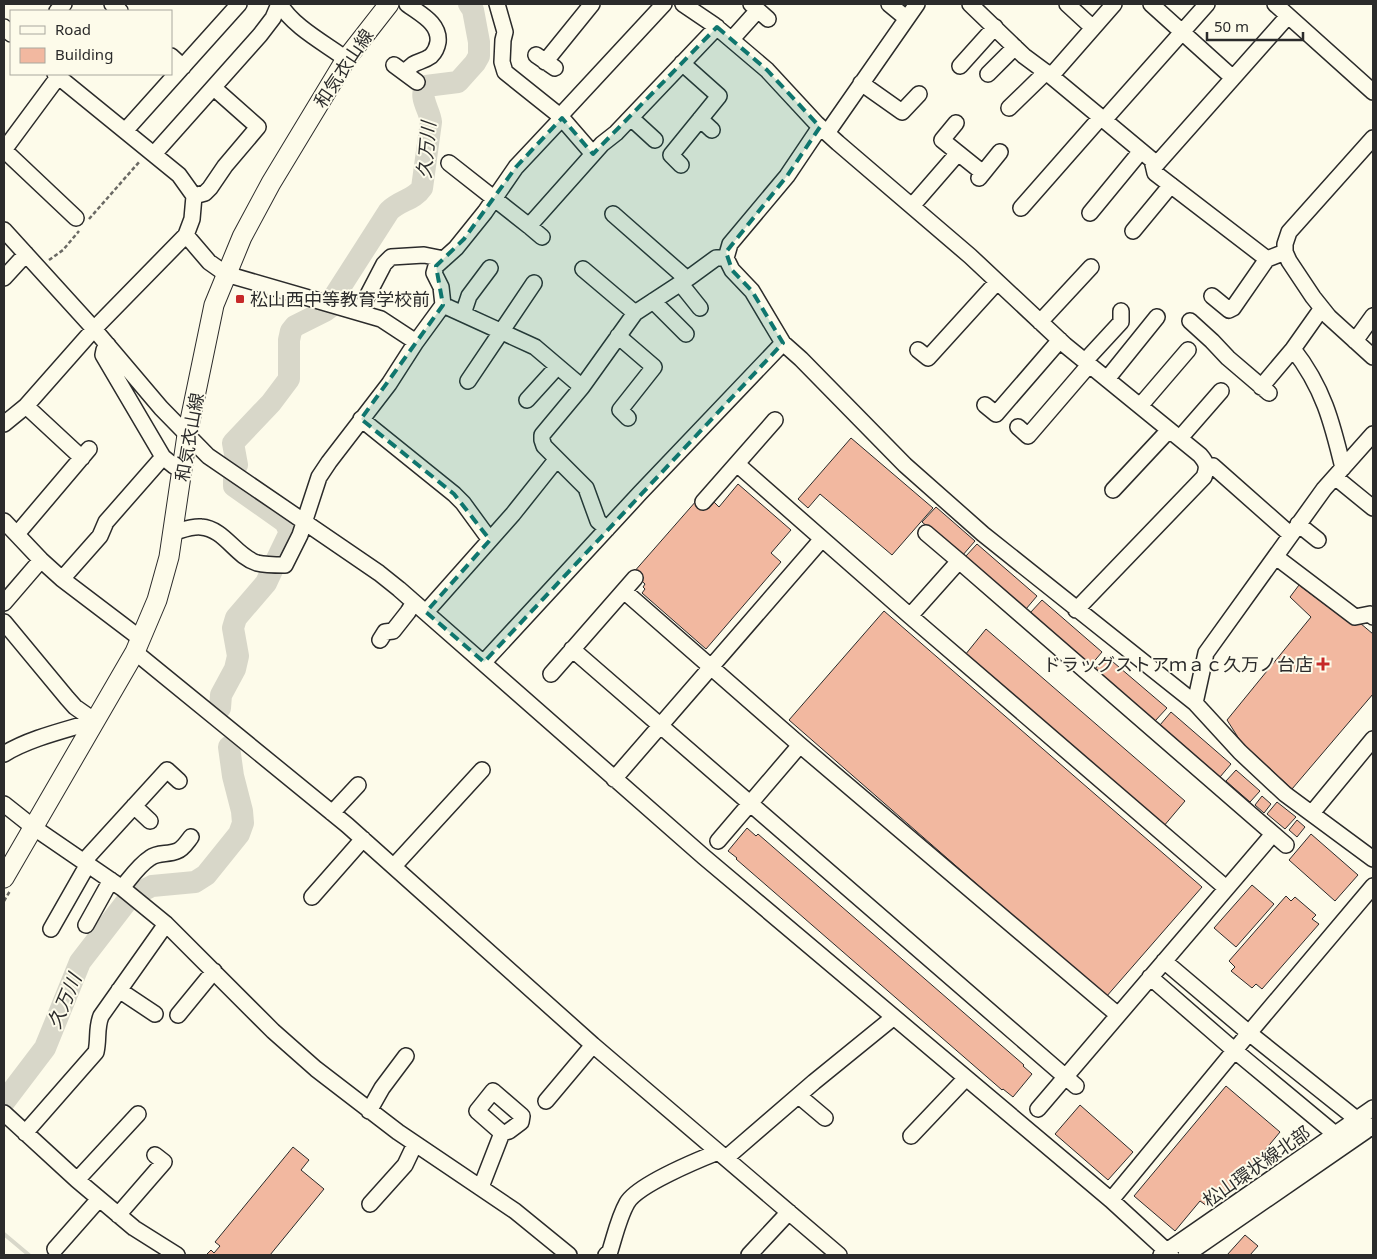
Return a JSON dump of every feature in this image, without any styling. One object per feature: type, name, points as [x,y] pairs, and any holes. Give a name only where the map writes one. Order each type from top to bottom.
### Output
[{"type":"main road","name":"和気衣山線","points":[[4,878],[138,646],[157,600],[170,557],[187,435],[214,305],[242,237],[271,183],[346,59],[389,4]]},
{"type":"street","points":[[177,62],[238,4]]},
{"type":"street","points":[[280,4],[285,12],[294,20],[346,59]]},
{"type":"street","points":[[151,152],[214,88],[260,35],[273,18],[280,4]]},
{"type":"street","points":[[406,4],[430,21],[436,28],[438,40],[436,50],[429,57],[399,69],[417,82]]},
{"type":"street","points":[[497,4],[505,32],[502,62],[506,72],[561,117],[593,154]]},
{"type":"street","points":[[546,62],[592,4]]},
{"type":"street","points":[[174,532],[199,526],[212,529],[225,538],[242,555],[257,563],[285,565],[305,522],[319,477],[389,384],[443,305],[441,287],[434,273],[436,266],[464,238],[516,167],[664,4]]},
{"type":"street","points":[[683,4],[732,39],[767,70],[823,130],[912,206],[1060,340],[1200,455],[1207,469],[1204,476],[1076,610]]},
{"type":"street","points":[[889,4],[906,18]]},
{"type":"street","points":[[917,4],[861,83],[730,244],[726,258],[732,270],[752,291],[783,343],[905,465],[983,534],[1195,703],[1240,752],[1285,794],[1373,859]]},
{"type":"street","points":[[970,4],[1024,56],[1152,160],[1155,166],[1155,173],[1267,258]]},
{"type":"street","points":[[1067,4],[1093,28]]},
{"type":"street","points":[[1009,108],[1048,74],[1114,4]]},
{"type":"street","points":[[1151,4],[1233,78]]},
{"type":"street","points":[[1021,208],[1207,4]]},
{"type":"street","points":[[1276,4],[1373,92]]},
{"type":"street","points":[[732,39],[759,11]]},
{"type":"street","points":[[1155,166],[1288,16]]},
{"type":"street","points":[[530,226],[593,154],[631,118],[717,27]]},
{"type":"street","points":[[960,66],[995,27]]},
{"type":"street","points":[[988,74],[1015,47]]},
{"type":"street","points":[[681,164],[671,155],[719,96],[682,64]]},
{"type":"street","points":[[4,424],[26,406],[94,328],[186,235],[192,219],[194,196],[179,175],[57,75],[4,150],[82,223]]},
{"type":"street","points":[[125,131],[167,75]]},
{"type":"street","points":[[861,83],[902,112],[919,94]]},
{"type":"street","points":[[194,196],[205,193],[210,188],[225,166],[258,127],[214,88]]},
{"type":"street","points":[[631,118],[656,140]]},
{"type":"street","points":[[700,119],[712,130]]},
{"type":"street","points":[[955,121],[942,140],[981,176],[1000,152]]},
{"type":"street","points":[[1373,138],[1289,232],[1285,244],[1289,262],[1322,308],[1373,358]]},
{"type":"street","points":[[1090,213],[1141,151]]},
{"type":"street","points":[[912,206],[958,153]]},
{"type":"street","points":[[449,163],[542,237]]},
{"type":"street","points":[[1133,231],[1171,185]]},
{"type":"street","points":[[613,214],[683,281],[700,308]]},
{"type":"street","points":[[4,230],[94,328],[161,408],[208,456],[379,573],[414,602],[614,779],[1111,1200],[1166,1254]]},
{"type":"street","points":[[186,235],[209,262],[226,274],[381,319],[416,342]]},
{"type":"street","points":[[1212,296],[1229,310],[1233,308],[1267,258],[1286,252]]},
{"type":"street","points":[[4,278],[26,254]]},
{"type":"street","points":[[359,312],[384,264],[391,257],[424,255],[444,259]]},
{"type":"street","points":[[607,529],[598,521],[586,488],[544,446],[542,435],[582,387],[635,313],[716,258],[726,258]]},
{"type":"street","points":[[1040,322],[1091,267]]},
{"type":"street","points":[[463,314],[469,296],[490,268]]},
{"type":"street","points":[[583,269],[635,313]]},
{"type":"street","points":[[918,350],[928,358],[997,282]]},
{"type":"street","points":[[468,381],[534,283]]},
{"type":"street","points":[[653,301],[686,334]]},
{"type":"street","points":[[443,305],[535,347],[582,387]]},
{"type":"street","points":[[1190,321],[1228,358],[1265,390],[1322,308]]},
{"type":"street","points":[[1018,427],[1028,436],[1121,322],[1121,311]]},
{"type":"street","points":[[1355,341],[1373,316]]},
{"type":"street","points":[[1107,379],[1157,317]]},
{"type":"street","points":[[618,336],[654,367],[620,410],[628,418]]},
{"type":"street","points":[[985,405],[996,414],[1060,340]]},
{"type":"street","points":[[484,662],[783,343]]},
{"type":"street","points":[[108,345],[103,355],[163,457],[174,466],[182,469]]},
{"type":"street","points":[[1293,349],[1307,366],[1327,406],[1339,472],[1373,508]]},
{"type":"street","points":[[1140,406],[1188,350]]},
{"type":"street","points":[[527,400],[558,366]]},
{"type":"street","points":[[1112,490],[1221,392]]},
{"type":"street","points":[[17,534],[86,453],[26,406]]},
{"type":"street","points":[[362,419],[454,494],[463,503],[490,540]]},
{"type":"street","points":[[703,502],[775,420]]},
{"type":"street","points":[[1195,703],[1206,653],[1294,530],[1339,472],[1373,434]]},
{"type":"street","points":[[62,579],[100,536],[106,522],[163,457]]},
{"type":"street","points":[[426,612],[513,514],[556,460]]},
{"type":"street","points":[[737,464],[910,616],[1226,888]]},
{"type":"street","points":[[1206,465],[1213,466],[1294,530],[1318,540]]},
{"type":"street","points":[[4,521],[41,560],[138,646],[394,866],[593,1045],[839,1255]]},
{"type":"street","points":[[926,533],[1286,846]]},
{"type":"street","points":[[614,779],[822,539]]},
{"type":"street","points":[[1276,557],[1355,617],[1370,614],[1373,617]]},
{"type":"street","points":[[4,603],[41,560]]},
{"type":"street","points":[[910,616],[959,562]]},
{"type":"street","points":[[551,674],[635,578]]},
{"type":"street","points":[[624,591],[800,745],[1118,1015]]},
{"type":"street","points":[[380,640],[385,632],[393,631],[414,602]]},
{"type":"street","points":[[4,622],[67,698],[95,721]]},
{"type":"street","points":[[572,649],[1071,1081]]},
{"type":"street","points":[[4,754],[95,721]]},
{"type":"street","points":[[1312,813],[1373,738]]},
{"type":"street","points":[[718,841],[800,745]]},
{"type":"street","points":[[51,930],[86,863],[134,806],[166,770],[179,781]]},
{"type":"street","points":[[394,866],[482,770]]},
{"type":"street","points":[[332,813],[358,785]]},
{"type":"street","points":[[4,804],[33,827],[117,884],[166,924],[273,1031],[316,1070],[415,1144],[515,1210],[569,1255]]},
{"type":"street","points":[[134,806],[150,821]]},
{"type":"street","points":[[1038,1109],[1071,1081],[1118,1015],[1273,834]]},
{"type":"street","points":[[86,925],[117,884],[149,858],[156,854],[176,852],[191,837]]},
{"type":"street","points":[[312,897],[363,839]]},
{"type":"street","points":[[1111,1200],[1234,1050],[1373,886]]},
{"type":"street","points":[[25,1133],[96,1052],[98,1043],[97,1025],[101,1016],[166,924]]},
{"type":"street","points":[[1164,961],[1249,1033],[1366,1125]]},
{"type":"street","points":[[178,1016],[214,971]]},
{"type":"street","points":[[1150,977],[1347,1144]]},
{"type":"street","points":[[119,990],[155,1014]]},
{"type":"street","points":[[606,1255],[610,1251],[627,1202],[636,1192],[682,1168],[722,1155],[799,1096],[894,1017]]},
{"type":"street","points":[[546,1101],[593,1045]]},
{"type":"street","points":[[370,1111],[382,1088],[406,1056]]},
{"type":"street","points":[[911,1136],[966,1078]]},
{"type":"street","points":[[799,1096],[825,1118]]},
{"type":"street","name":"松山環状線北部","points":[[1186,1255],[1347,1144],[1366,1125],[1373,1108]]},
{"type":"street","points":[[4,1113],[118,1215],[134,1228],[177,1255]]},
{"type":"street","points":[[77,1180],[136,1123]]},
{"type":"street","name":"松山環状線北部","points":[[1166,1254],[1335,1134],[1366,1125]]},
{"type":"street","points":[[481,1187],[502,1133]]},
{"type":"street","points":[[373,1195],[404,1165],[415,1144]]},
{"type":"street","points":[[118,1215],[164,1162],[155,1155]]},
{"type":"street","points":[[55,1248],[99,1199]]},
{"type":"street","points":[[749,1255],[789,1212]]},
{"type":"path","points":[[39,268],[63,250],[82,223],[151,152]]},
{"type":"highlighted area","points":[[717,27],[767,70],[820,127],[787,176],[726,252],[732,270],[752,291],[783,343],[484,662],[426,612],[490,540],[454,494],[361,419],[443,305],[436,266],[464,239],[516,167],[562,118],[593,154]]},
{"type":"building","points":[[851,438],[933,508],[892,555],[820,494],[808,508],[798,499]]},
{"type":"building","points":[[738,484],[791,530],[771,553],[781,562],[706,649],[642,593],[645,589],[643,587],[645,584],[633,573],[697,500],[708,509],[714,502],[719,507]]},
{"type":"building","points":[[936,507],[975,541],[962,556],[922,522]]},
{"type":"building","points":[[977,544],[1037,596],[1026,609],[965,557]]},
{"type":"building","name":"ドラッグストアｍａｃ久万ノ台店","points":[[1299,585],[1351,624],[1360,623],[1373,634],[1373,694],[1292,789],[1241,742],[1227,720],[1311,617],[1290,597]]},
{"type":"building","points":[[1042,600],[1102,652],[1091,665],[1030,613]]},
{"type":"building","points":[[884,611],[1202,887],[1106,997],[789,720]]},
{"type":"building","points":[[986,629],[1185,801],[1163,827],[965,655]]},
{"type":"building","points":[[1106,656],[1167,708],[1155,721],[1095,669]]},
{"type":"building","points":[[1171,712],[1231,764],[1220,777],[1160,725]]},
{"type":"building","points":[[1236,770],[1260,791],[1250,802],[1226,781]]},
{"type":"building","points":[[1262,796],[1271,804],[1264,813],[1255,805]]},
{"type":"building","points":[[1277,802],[1296,817],[1285,829],[1267,814]]},
{"type":"building","points":[[1297,820],[1305,827],[1297,837],[1289,830]]},
{"type":"building","points":[[747,828],[756,836],[758,834],[1024,1065],[1032,1074],[1013,1097],[1002,1090],[728,851]]},
{"type":"building","points":[[1311,834],[1358,875],[1335,901],[1289,860]]},
{"type":"building","points":[[1252,885],[1274,904],[1236,947],[1214,928]]},
{"type":"building","points":[[1286,896],[1291,901],[1295,897],[1316,915],[1312,919],[1319,924],[1262,989],[1256,984],[1252,988],[1231,971],[1235,967],[1229,961]]},
{"type":"building","points":[[1226,1086],[1280,1132],[1228,1195],[1221,1189],[1207,1206],[1200,1201],[1175,1231],[1134,1196]]},
{"type":"building","points":[[1080,1105],[1133,1152],[1108,1180],[1055,1134]]},
{"type":"building","points":[[293,1147],[309,1160],[301,1170],[324,1189],[270,1255],[206,1255],[211,1250],[214,1253],[220,1246],[215,1242]]},
{"type":"building","points":[[1245,1235],[1258,1246],[1250,1255],[1227,1255]]},
{"type":"waterway","name":"久万川","points":[[332,300],[389,211],[415,195],[422,188],[431,122],[423,95],[424,90],[426,86],[458,82],[479,56],[479,42],[473,10],[469,4]]},
{"type":"waterway","name":"久万川","points":[[237,465],[233,443],[271,403],[289,379],[289,340],[291,331],[295,326],[329,308]]},
{"type":"waterway","name":"久万川","points":[[234,480],[234,486],[285,522],[290,532],[276,561]]},
{"type":"waterway","name":"久万川","points":[[220,708],[221,695],[235,669],[238,656],[233,628],[236,618],[266,583],[273,568]]},
{"type":"waterway","name":"久万川","points":[[140,892],[152,886],[195,882],[206,875],[239,834],[243,823],[242,811],[233,776],[229,747]]},
{"type":"waterway","name":"久万川","points":[[4,1102],[45,1048],[80,962],[127,901]]},
{"type":"waterway","points":[[4,1234],[29,1255]]},
{"type":"place","name":"松山西中等教育学校前","points":[[240,299]]},
{"type":"place","name":"ドラッグストアｍａｃ久万ノ台店","points":[[1323,664]]}]
